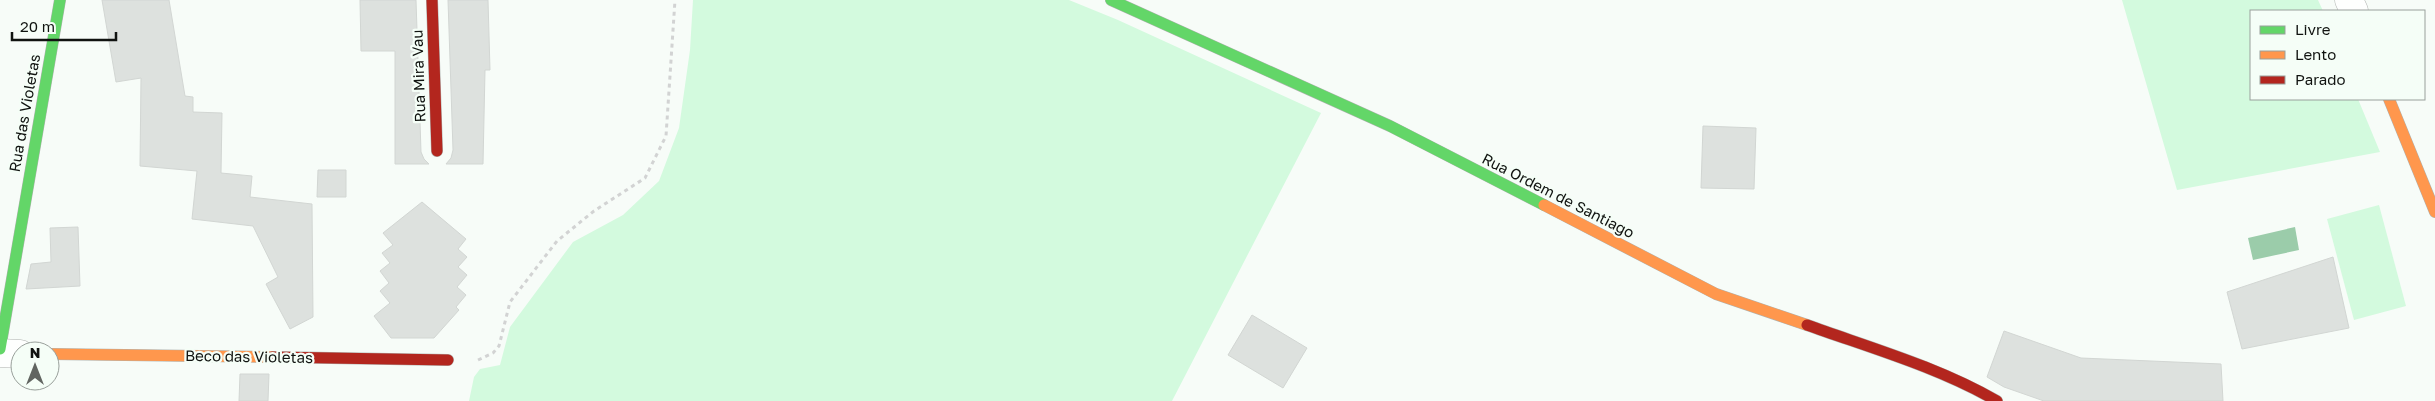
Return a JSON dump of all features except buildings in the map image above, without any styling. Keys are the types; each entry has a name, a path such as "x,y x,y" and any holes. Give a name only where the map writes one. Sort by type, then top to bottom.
{"street":[{"name":"Rua das Violetas","path":"0,349 60,0"},
{"name":"Rua Mira Vau","path":"432,0 437,151"},
{"name":"Rua Ordem de Santiago","path":"1111,0 1390,126 1716,294 1921,365 1976,388 1997,401"},
{"path":"2389,100 2435,212"},
{"name":"Beco das Violetas","path":"60,354 448,360"}],"path":[{"path":"448,360 474,362 493,353 499,346 510,302 557,240 594,211 645,178 666,136 675,0"}],"shaded area":[{"path":"693,0 1069,0 1118,20 1321,113 1172,401 469,401 474,377 480,369 500,365 510,327 573,242 623,215 659,181 679,128 690,50"},
{"path":"2122,0 2318,0 2323,10 2250,10 2250,100 2358,100 2380,152 2177,190"},
{"path":"2379,205 2406,306 2354,320 2327,219"},
{"path":"2295,227 2299,250 2253,260 2248,238"}],"traffic: fast":[{"path":"0,349 60,0"},
{"path":"1111,0 1390,126 1544,205"}],"traffic: slow":[{"path":"2389,100 2435,212"},
{"path":"1544,205 1716,294 1807,325"},
{"path":"60,354 272,357"}],"traffic: jam":[{"path":"432,0 437,151"},
{"path":"1807,325 1928,368 1997,401"},
{"path":"272,357 448,360"}]}
